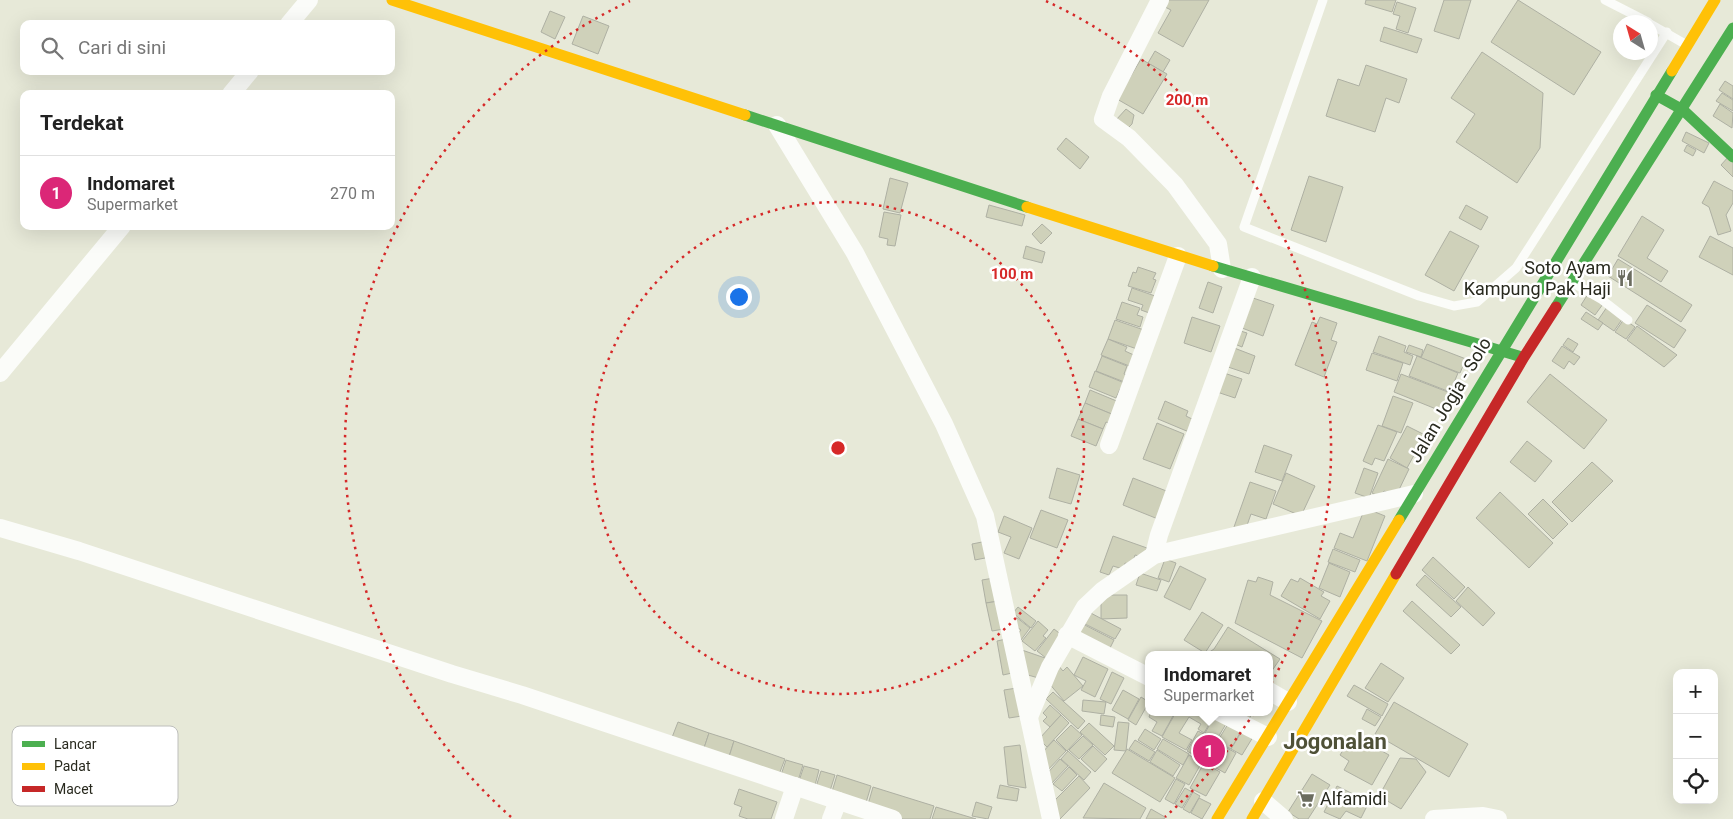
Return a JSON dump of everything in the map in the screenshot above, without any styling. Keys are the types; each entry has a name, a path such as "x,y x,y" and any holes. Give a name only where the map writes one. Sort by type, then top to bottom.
{"main road":[{"path":"392,0 1178,256 1524,357"},
{"name":"Jalan Jogja - Solo","path":"1217,819 1715,0"},
{"path":"1252,819 1524,357 1683,110 1733,28"},
{"path":"1656,95 1683,110 1733,157"}],"street":[{"path":"292,20 309,0"},
{"path":"1160,0 1111,96 1104,119 1130,138 1175,186 1218,244 1222,269"},
{"path":"234,90 247,75"},
{"path":"777,125 855,253 944,424 985,516 1051,819"},
{"path":"0,373 119,230"},
{"path":"1109,445 1178,256"},
{"path":"1154,555 1159,535 1252,277"},
{"path":"1029,717 1050,667 1084,607 1102,591 1154,555 1414,494"},
{"path":"0,528 79,551 894,819"},
{"path":"1067,635 1145,675"},
{"path":"1273,693 1288,702"},
{"path":"1227,716 1268,737"},
{"path":"784,819 795,786"},
{"path":"1263,800 1284,819"},
{"path":"831,819 838,801"},
{"path":"1434,819 1483,816 1498,819"}],"lane":[{"path":"1323,0 1244,227 1419,296 1454,306 1477,302 1516,268 1666,32"},
{"path":"1604,0 1633,15"},
{"path":"1658,28 1687,46"},
{"path":"1571,282 1601,299 1628,320"}],"building":[{"path":"1162,0 1209,0 1183,47 1158,33 1171,10 1159,4"},
{"path":"1366,0 1396,0 1392,12 1365,4"},
{"path":"1444,0 1471,0 1459,39 1434,31"},
{"path":"1518,0 1601,52 1574,95 1491,42"},
{"path":"1397,2 1416,8 1408,33 1396,29 1400,16 1393,14"},
{"path":"550,11 565,17 555,39 541,32"},
{"path":"583,16 609,26 598,54 572,44"},
{"path":"1384,27 1422,39 1417,53 1380,41"},
{"path":"1155,51 1170,60 1163,72 1148,63"},
{"path":"1482,52 1543,93 1540,148 1517,183 1456,142 1475,114 1451,98"},
{"path":"1141,59 1167,74 1143,114 1117,99"},
{"path":"1366,65 1407,79 1399,103 1386,98 1375,132 1326,116 1338,79 1359,86"},
{"path":"1725,81 1733,86 1733,99 1719,90"},
{"path":"1722,93 1733,100 1733,111 1716,101"},
{"path":"1720,104 1733,113 1732,128 1713,116"},
{"path":"1126,109 1134,115 1132,124 1126,130 1116,120"},
{"path":"1686,132 1709,143 1704,153 1682,141"},
{"path":"1066,138 1089,157 1080,169 1057,149"},
{"path":"1687,145 1696,150 1693,156 1684,151"},
{"path":"1729,156 1733,160 1733,177 1721,165"},
{"path":"1309,176 1343,187 1326,242 1291,230"},
{"path":"890,178 908,183 900,213 883,209"},
{"path":"1714,181 1733,191 1733,203 1726,215 1731,231 1718,235 1709,207 1702,203"},
{"path":"989,205 1025,215 1022,226 986,217"},
{"path":"1466,205 1488,217 1481,230 1459,218"},
{"path":"884,212 901,215 895,246 887,245 888,239 879,237"},
{"path":"1642,216 1664,230 1647,258 1668,271 1661,282 1618,256"},
{"path":"1042,224 1052,233 1041,244 1032,234"},
{"path":"1450,231 1479,246 1454,291 1425,275"},
{"path":"1710,236 1733,248 1733,275 1699,257"},
{"path":"1026,246 1045,252 1042,263 1023,258"},
{"path":"1618,259 1692,305 1681,322 1608,276"},
{"path":"1138,267 1156,273 1153,279 1156,280 1151,293 1128,286 1133,272 1136,273"},
{"path":"1208,282 1222,287 1213,313 1199,308"},
{"path":"1132,288 1158,297 1152,314 1141,310 1143,305 1128,300"},
{"path":"1588,294 1603,304 1595,315 1581,305"},
{"path":"1253,298 1274,305 1263,336 1242,328"},
{"path":"1122,302 1140,308 1137,315 1143,317 1140,327 1116,319"},
{"path":"1647,305 1686,330 1674,348 1635,323"},
{"path":"1607,307 1623,318 1614,331 1598,320"},
{"path":"1586,312 1603,323 1598,330 1581,319"},
{"path":"1192,317 1220,326 1211,352 1184,343"},
{"path":"1320,317 1337,323 1331,340 1337,342 1324,377 1295,365 1312,322 1317,324"},
{"path":"1624,319 1635,327 1626,339 1615,332"},
{"path":"1115,320 1144,330 1137,349 1108,339"},
{"path":"1637,326 1677,355 1664,367 1627,340"},
{"path":"1234,329 1247,333 1242,347 1230,342"},
{"path":"1379,336 1406,346 1404,352 1413,356 1410,365 1373,352"},
{"path":"1568,338 1578,344 1573,352 1563,345"},
{"path":"1108,339 1127,347 1125,351 1136,356 1132,367 1101,355"},
{"path":"1427,344 1466,359 1460,373 1421,358"},
{"path":"1409,345 1423,350 1421,357 1406,352"},
{"path":"1229,346 1255,356 1249,374 1222,365"},
{"path":"1562,346 1580,357 1574,365 1569,361 1564,369 1552,361"},
{"path":"1372,353 1403,363 1397,381 1366,370"},
{"path":"1102,356 1127,366 1124,374 1130,376 1127,383 1096,371"},
{"path":"1417,356 1458,373 1450,392 1409,376"},
{"path":"1095,371 1127,384 1120,389 1116,398 1089,387"},
{"path":"1224,373 1242,379 1235,398 1217,392"},
{"path":"1401,374 1453,394 1446,413 1394,392"},
{"path":"1550,374 1607,420 1584,449 1527,402"},
{"path":"1090,390 1119,402 1114,415 1085,403"},
{"path":"1393,396 1413,403 1401,433 1382,426"},
{"path":"1165,401 1188,411 1186,416 1194,420 1189,432 1158,419"},
{"path":"1085,403 1114,415 1111,424 1106,422 1103,429 1078,419"},
{"path":"1078,419 1103,429 1096,446 1071,436"},
{"path":"1157,423 1184,434 1170,469 1143,459"},
{"path":"1378,425 1397,432 1384,461 1375,458 1372,465 1363,461"},
{"path":"1407,426 1425,435 1407,468 1390,458"},
{"path":"1527,441 1552,461 1535,482 1510,462"},
{"path":"1264,445 1292,455 1282,481 1255,472"},
{"path":"1388,459 1409,469 1396,496 1384,491 1380,497 1372,493"},
{"path":"1592,462 1613,481 1572,522 1552,502"},
{"path":"1057,468 1080,475 1071,504 1049,498"},
{"path":"1364,468 1378,473 1369,498 1355,493"},
{"path":"1286,473 1315,486 1301,516 1273,504"},
{"path":"1133,478 1169,492 1158,519 1123,505"},
{"path":"1250,482 1276,491 1266,519 1251,514 1245,531 1234,527"},
{"path":"1500,492 1553,543 1529,568 1476,518"},
{"path":"1543,499 1568,524 1553,539 1528,514"},
{"path":"1365,508 1385,516 1367,561 1334,548 1340,533 1353,538"},
{"path":"1041,510 1068,520 1057,548 1030,538"},
{"path":"1004,516 1032,528 1019,559 1004,553 1011,537 998,532"},
{"path":"1113,536 1147,548 1143,557 1135,555 1132,565 1125,563 1123,569 1113,566 1109,575 1100,572"},
{"path":"987,541 990,557 975,560 972,544"},
{"path":"1333,549 1360,560 1355,572 1328,562"},
{"path":"1433,557 1465,587 1454,599 1422,570"},
{"path":"1165,559 1176,563 1169,582 1158,578"},
{"path":"1329,563 1350,572 1340,597 1319,588"},
{"path":"1180,566 1206,579 1190,610 1164,597"},
{"path":"1140,573 1161,580 1157,591 1136,585"},
{"path":"1425,575 1461,607 1451,617 1416,585"},
{"path":"1258,577 1273,582 1270,595 1322,621 1302,658 1235,623 1248,580 1256,582"},
{"path":"994,578 999,601 986,603 982,580"},
{"path":"1300,578 1324,592 1321,596 1330,601 1320,619 1281,596 1291,579 1298,582"},
{"path":"1468,587 1495,613 1483,626 1456,601"},
{"path":"1101,595 1127,595 1127,618 1101,619"},
{"path":"999,601 1004,629 992,631 986,603"},
{"path":"1412,601 1460,645 1451,654 1403,611"},
{"path":"1018,607 1036,621 1031,628 1013,613"},
{"path":"1085,610 1121,629 1115,639 1079,621"},
{"path":"1202,612 1223,625 1206,651 1202,651 1184,640"},
{"path":"1016,617 1030,628 1021,640 1016,636 1021,630 1011,623"},
{"path":"1038,621 1048,630 1043,636 1046,638 1035,651 1022,641"},
{"path":"1079,622 1114,640 1108,652 1073,635"},
{"path":"1228,627 1267,651 1211,651"},
{"path":"1054,629 1063,636 1046,658 1037,651"},
{"path":"1006,639 1012,673 1003,675 997,641"},
{"path":"1019,649 1048,659 1042,679 1021,673"},
{"path":"1273,655 1280,659 1273,669"},
{"path":"1083,657 1108,669 1095,697 1081,690 1086,681 1074,675"},
{"path":"1381,663 1404,678 1388,702 1365,688"},
{"path":"1057,664 1063,671 1067,667 1083,686 1064,701 1048,682"},
{"path":"1112,672 1124,678 1111,704 1100,699"},
{"path":"1354,685 1388,704 1382,716 1347,696"},
{"path":"1017,688 1022,716 1009,718 1004,690"},
{"path":"1123,690 1139,699 1128,719 1112,710"},
{"path":"1053,692 1085,721 1078,729 1046,699"},
{"path":"1141,697 1145,700 1145,709 1136,725 1128,720"},
{"path":"1083,700 1106,702 1104,714 1082,711"},
{"path":"1394,702 1468,744 1449,777 1375,734"},
{"path":"1050,705 1061,715 1050,727 1043,721 1047,717 1043,713"},
{"path":"1367,709 1381,717 1375,726 1362,719"},
{"path":"1061,715 1069,723 1047,747 1039,739"},
{"path":"1101,715 1115,717 1113,727 1100,725"},
{"path":"1173,716 1162,736 1152,731 1157,722 1149,717"},
{"path":"1174,716 1214,716 1204,733 1198,729 1201,724 1189,717 1179,733 1192,740 1186,750 1162,737"},
{"path":"1231,716 1251,716 1246,724"},
{"path":"1214,717 1226,724 1217,739 1205,733"},
{"path":"678,722 709,733 703,751 671,740"},
{"path":"1118,722 1129,723 1126,751 1114,750"},
{"path":"1089,723 1114,746 1105,755 1080,732"},
{"path":"1228,724 1241,731 1231,749 1217,742"},
{"path":"1071,725 1082,735 1067,751 1056,740"},
{"path":"1145,729 1161,739 1154,750 1138,740"},
{"path":"1198,731 1213,739 1201,759 1187,751"},
{"path":"1242,731 1253,737 1242,755 1231,749"},
{"path":"709,733 734,741 728,760 703,751"},
{"path":"1083,736 1093,745 1079,759 1069,750"},
{"path":"1163,739 1189,754 1183,765 1157,749"},
{"path":"1350,739 1357,745 1360,739 1389,755 1372,785 1344,770 1349,761 1340,755"},
{"path":"1054,740 1066,751 1044,774 1039,756"},
{"path":"1135,740 1155,752 1149,761 1129,749"},
{"path":"734,741 785,759 778,777 728,760"},
{"path":"1216,742 1236,753 1225,773 1205,762"},
{"path":"1020,745 1026,788 1008,785 1004,747"},
{"path":"1093,746 1107,759 1095,772 1081,759"},
{"path":"1127,749 1175,778 1160,802 1112,773"},
{"path":"1157,750 1180,765 1173,776 1150,762"},
{"path":"1068,751 1091,772 1084,780 1061,759"},
{"path":"1189,755 1202,762 1189,785 1176,778"},
{"path":"1400,758 1416,759 1426,772 1401,809 1379,796"},
{"path":"1060,759 1068,766 1051,784 1044,777"},
{"path":"786,760 803,765 797,784 780,778"},
{"path":"1204,763 1220,772 1206,796 1190,788"},
{"path":"804,766 819,770 814,789 798,784"},
{"path":"1069,767 1077,775 1062,791 1053,784"},
{"path":"821,771 835,775 829,794 815,790"},
{"path":"1312,774 1330,785 1308,819 1299,819 1288,812"},
{"path":"837,775 871,786 865,806 831,795"},
{"path":"1079,776 1090,788 1060,819 1048,807"},
{"path":"1176,779 1185,784 1174,804 1165,799"},
{"path":"1104,783 1146,808 1140,819 1083,818"},
{"path":"1000,785 1019,789 1017,801 997,798"},
{"path":"1337,786 1369,802 1361,818 1346,811 1340,819 1324,812"},
{"path":"873,787 934,806 930,819 903,819 867,808"},
{"path":"1185,788 1192,792 1182,808 1175,804"},
{"path":"739,789 777,802 771,819 748,819 739,816 742,807 734,804"},
{"path":"1193,792 1200,796 1190,813 1183,809"},
{"path":"1199,798 1211,804 1202,819 1191,813"},
{"path":"976,802 992,807 988,819 972,816"},
{"path":"936,807 976,819 932,819"},
{"path":"1151,809 1165,817 1164,819 1146,819"}],"traffic: fast":[{"path":"1556,307 1733,28"},
{"path":"1399,520 1672,71"},
{"path":"1656,95 1683,110 1733,157"},
{"path":"745,115 1027,207"},
{"path":"1213,266 1522,357"}],"traffic: slow":[{"path":"392,0 745,115"},
{"path":"1672,71 1715,0"},
{"path":"1027,207 1213,266"},
{"path":"1217,819 1399,520"},
{"path":"1252,819 1396,574"}],"traffic: jam":[{"path":"1396,574 1524,357 1556,307"}],"place":[{"name":"Soto Ayam Kampung Pak Haji","path":"1625,278"},
{"name":"Indomaret","path":"1209,751"},
{"name":"Alfamidi","path":"1306,799"}],"district":[{"name":"Jogonalan","path":"1335,741"}]}
